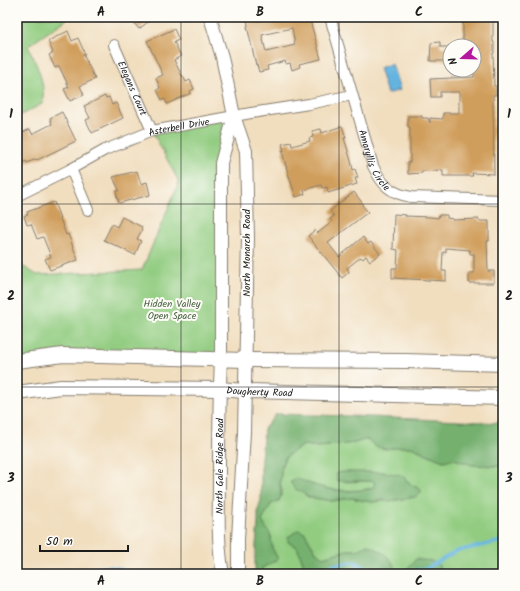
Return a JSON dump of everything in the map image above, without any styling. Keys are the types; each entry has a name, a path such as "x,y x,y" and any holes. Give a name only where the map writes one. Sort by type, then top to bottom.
{"main road":[{"path":"17,361 63,355 245,360 406,360 503,364"},
{"name":"Dougherty Road","path":"17,393 61,387 219,389 503,398"}],"street":[{"name":"North Monarch Road","path":"210,17 222,57 234,116 246,151 248,238 245,391"},
{"name":"Amaryllis Circle","path":"330,17 373,166 380,180 399,195 411,197 503,200"},
{"name":"Elegans Court","path":"114,45 152,132"},
{"name":"Asterbell Drive","path":"17,196 72,169 105,150 152,132 352,95"},
{"name":"North Monarch Road","path":"221,359 221,163 234,116"},
{"path":"72,169 88,210"},
{"name":"North Gale Ridge Road","path":"221,359 219,389 220,557 222,574"},
{"name":"North Gale Ridge Road","path":"238,574 238,539 245,391"}],"green space":[{"path":"17,17 70,17 28,46 42,82 42,104 17,117"},
{"name":"Hidden Valley Open Space","path":"234,116 221,163 221,359 17,361 17,268 24,267 37,275 142,270 179,182 152,131"},
{"path":"276,414 503,423 503,461 500,466 472,465 454,459 443,461 411,447 385,449 375,446 367,439 355,443 318,447 304,445 285,458 282,465 280,482 281,495 279,501 271,504 262,521 271,536 272,548 278,559 262,568 264,574 255,574 258,509 261,500 261,459 264,429"},
{"path":"367,439 385,449 411,447 443,461 454,459 472,465 500,466 503,461 503,574 450,574 422,560 416,559 407,569 408,574 397,574 396,571 368,545 358,550 347,550 323,557 316,552 305,533 288,542 297,547 304,565 298,574 264,574 262,568 278,559 272,548 271,536 262,521 271,504 279,501 282,490 280,482 282,465 285,458 304,445 318,447 355,443","holes":["345,472 401,475 412,485 420,489 421,492 415,497 406,499 373,502 352,498 331,501 308,497 302,492 314,486 344,490 366,489 373,488 375,482 346,482 336,473"]},
{"path":"383,472 401,475 412,485 420,489 421,492 415,497 389,501 381,500 373,502 352,498 331,501 308,497 295,489 290,482 296,478 324,488 343,491 373,488 375,482 371,481 337,481 336,473"},
{"path":"298,530 305,533 316,552 323,557 347,550 358,550 368,545 373,547 387,556 396,569 397,574 298,574 304,565 297,547 288,542 288,537"},
{"path":"416,559 435,562 440,567 441,571 450,574 408,574 407,569"}],"water":[{"path":"392,64 400,90 387,94 379,68"}],"building":[{"path":"129,17 154,17 139,29"},
{"path":"256,17 257,21 276,17 309,17 321,59 299,64 300,67 292,70 290,63 286,64 285,61 267,66 268,70 259,72 247,26 247,19","holes":["292,28 295,45 266,52 262,35"]},
{"path":"463,17 493,17 494,86 496,86 496,95 493,95 494,174 472,173 473,176 443,176 443,170 422,171 422,173 408,174 408,162 410,162 410,127 408,127 408,116 422,116 422,118 428,118 430,123 430,118 443,119 443,113 459,113 459,92 440,92 440,97 431,97 430,79 482,78 482,38 463,38"},
{"path":"174,29 179,40 174,42 181,56 174,60 186,82 190,80 194,89 190,91 191,93 167,104 165,99 162,100 157,90 160,88 156,78 163,75 147,41"},
{"path":"68,31 72,41 78,38 85,54 83,54 95,79 80,86 84,95 70,101 64,89 69,87 59,66 55,68 49,55 53,53 48,41"},
{"path":"440,42 440,47 442,47 442,61 430,61 431,43"},
{"path":"105,96 106,98 109,97 112,105 116,103 123,118 92,133 86,120 90,118 84,106"},
{"path":"62,112 76,141 37,160 36,159 27,163 26,161 17,165 17,135 30,129 32,134 52,124 50,118"},
{"path":"342,126 353,170 355,169 358,178 355,178 357,184 328,193 327,187 322,188 321,185 304,190 305,194 296,197 282,151 284,151 282,144 291,142 292,146 310,141 309,138 313,137 312,131 321,129 322,133"},
{"path":"137,171 141,184 147,182 150,195 119,203 116,192 119,190 113,177"},
{"path":"354,192 368,212 328,243 339,257 363,237 368,244 371,242 380,254 370,261 366,256 363,259 361,257 347,268 349,272 342,278 308,236 315,230 318,233 332,222 330,219 334,216 330,211"},
{"path":"54,202 66,235 68,234 78,260 50,270 45,259 51,257 43,237 37,239 31,224 27,225 24,216 28,214 27,212"},
{"path":"394,214 438,218 439,215 447,215 447,218 453,219 452,220 479,219 479,221 489,221 489,241 487,241 488,271 494,271 494,283 469,283 469,273 474,273 474,254 470,254 470,250 446,248 446,252 443,252 442,271 446,271 446,281 392,278 392,268 397,268 398,250 393,249"},
{"path":"122,217 142,227 137,239 141,241 135,255 104,240 112,224 117,227"}],"waterway":[{"path":"403,574 427,568 457,551 503,541"},
{"path":"314,574 333,565 355,562 376,574"},
{"path":"89,574 105,567 116,568 133,574"}]}
